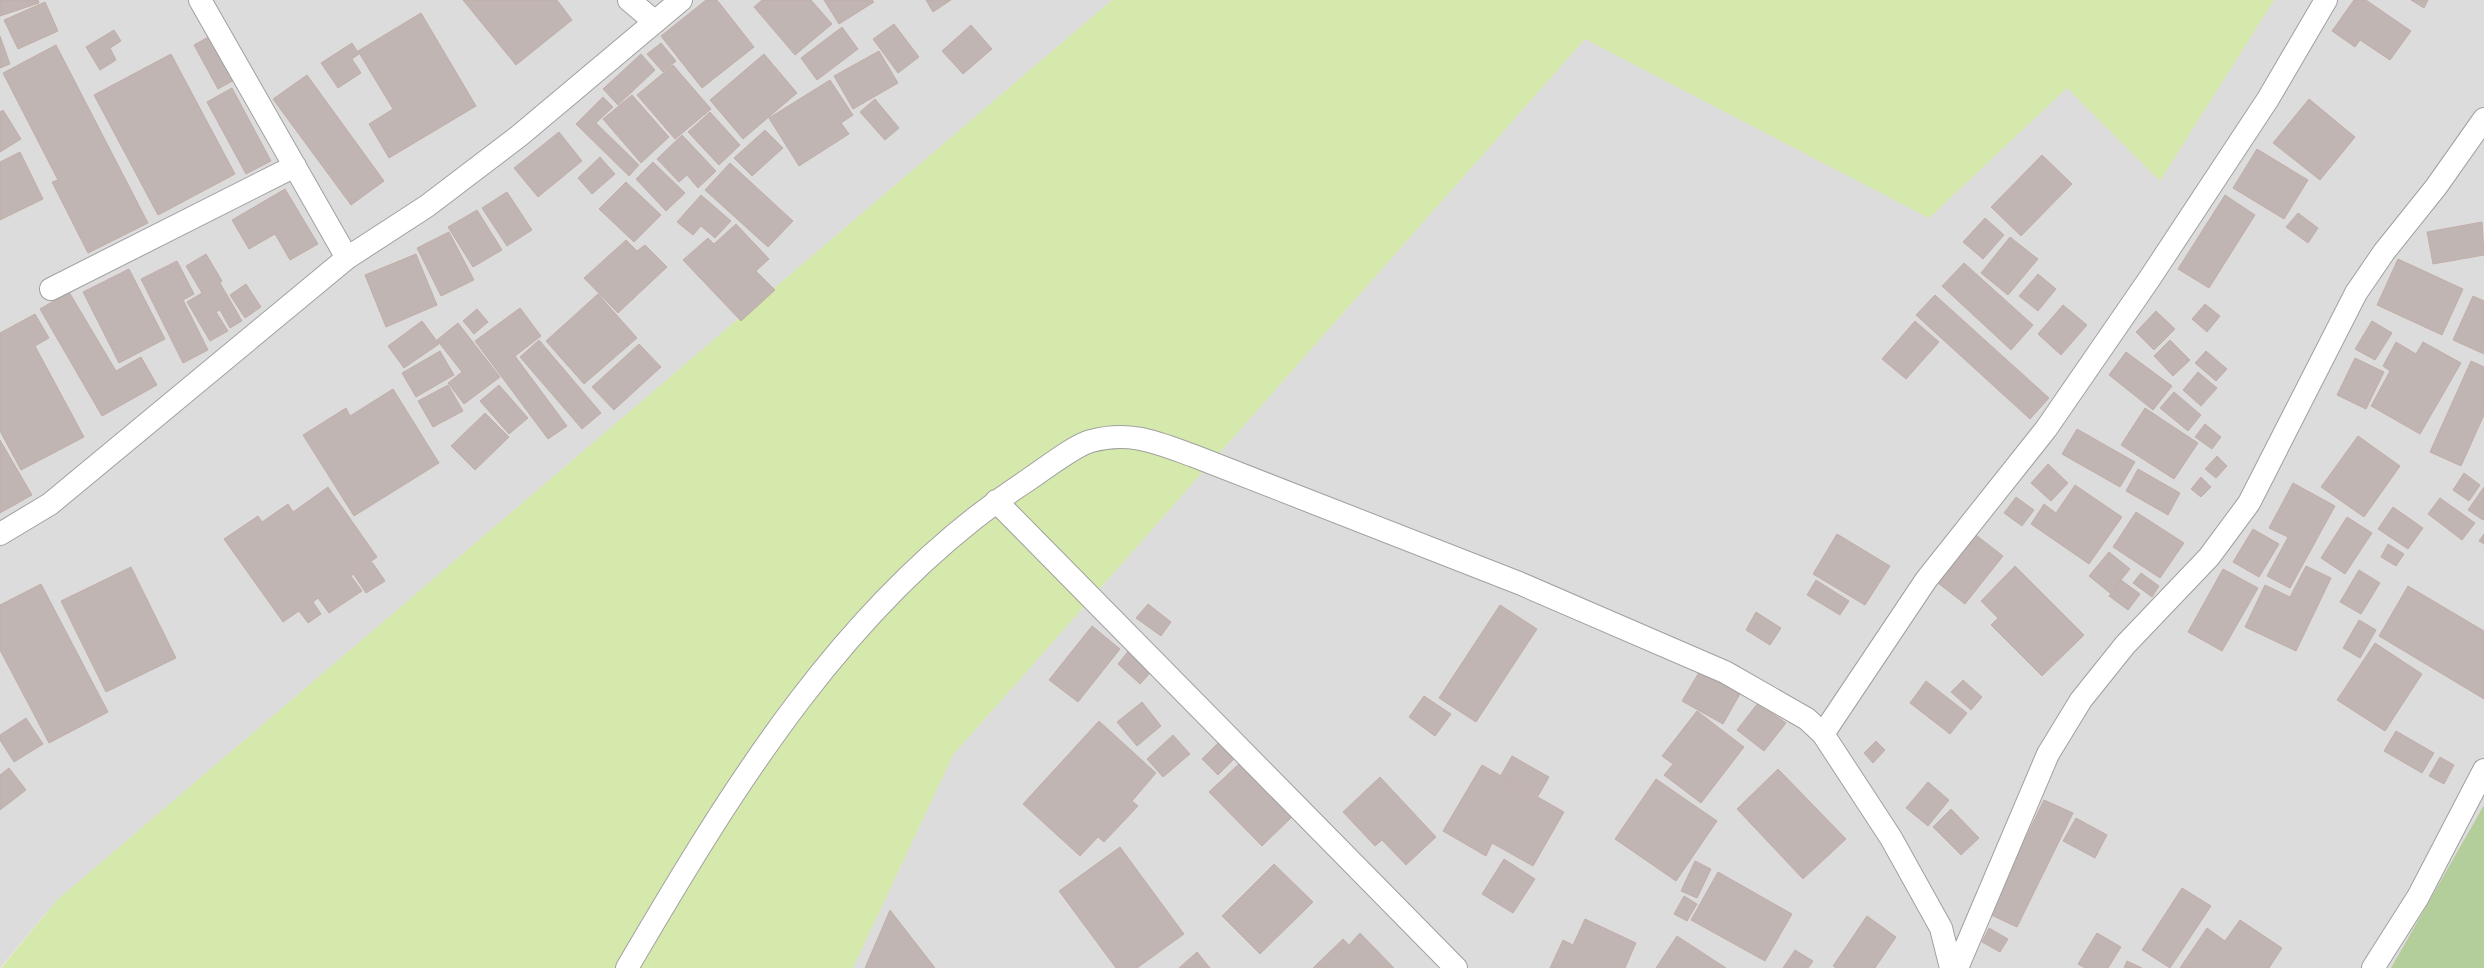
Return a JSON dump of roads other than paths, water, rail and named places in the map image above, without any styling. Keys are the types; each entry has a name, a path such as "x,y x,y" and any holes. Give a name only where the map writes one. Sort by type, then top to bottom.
{"street":[{"path":"200,0 347,258"},
{"path":"629,0 655,22"},
{"path":"0,534 50,504 347,258 427,206 513,140 681,0"},
{"path":"1823,734 1926,580 2046,429 2150,278 2268,99 2326,0"},
{"path":"1957,968 2048,754 2081,700 2125,645 2209,557 2248,503 2356,293 2384,252 2436,187 2484,119"},
{"path":"50,289 295,166"},
{"path":"626,968 746,774 846,641 921,565 996,501 1088,441 1116,437 1142,437 1519,583 1718,669 1807,719 1823,734 1891,838 1927,900 1941,928 1951,968"},
{"path":"996,501 1456,968"},
{"path":"2373,968 2418,897 2484,770"}]}
